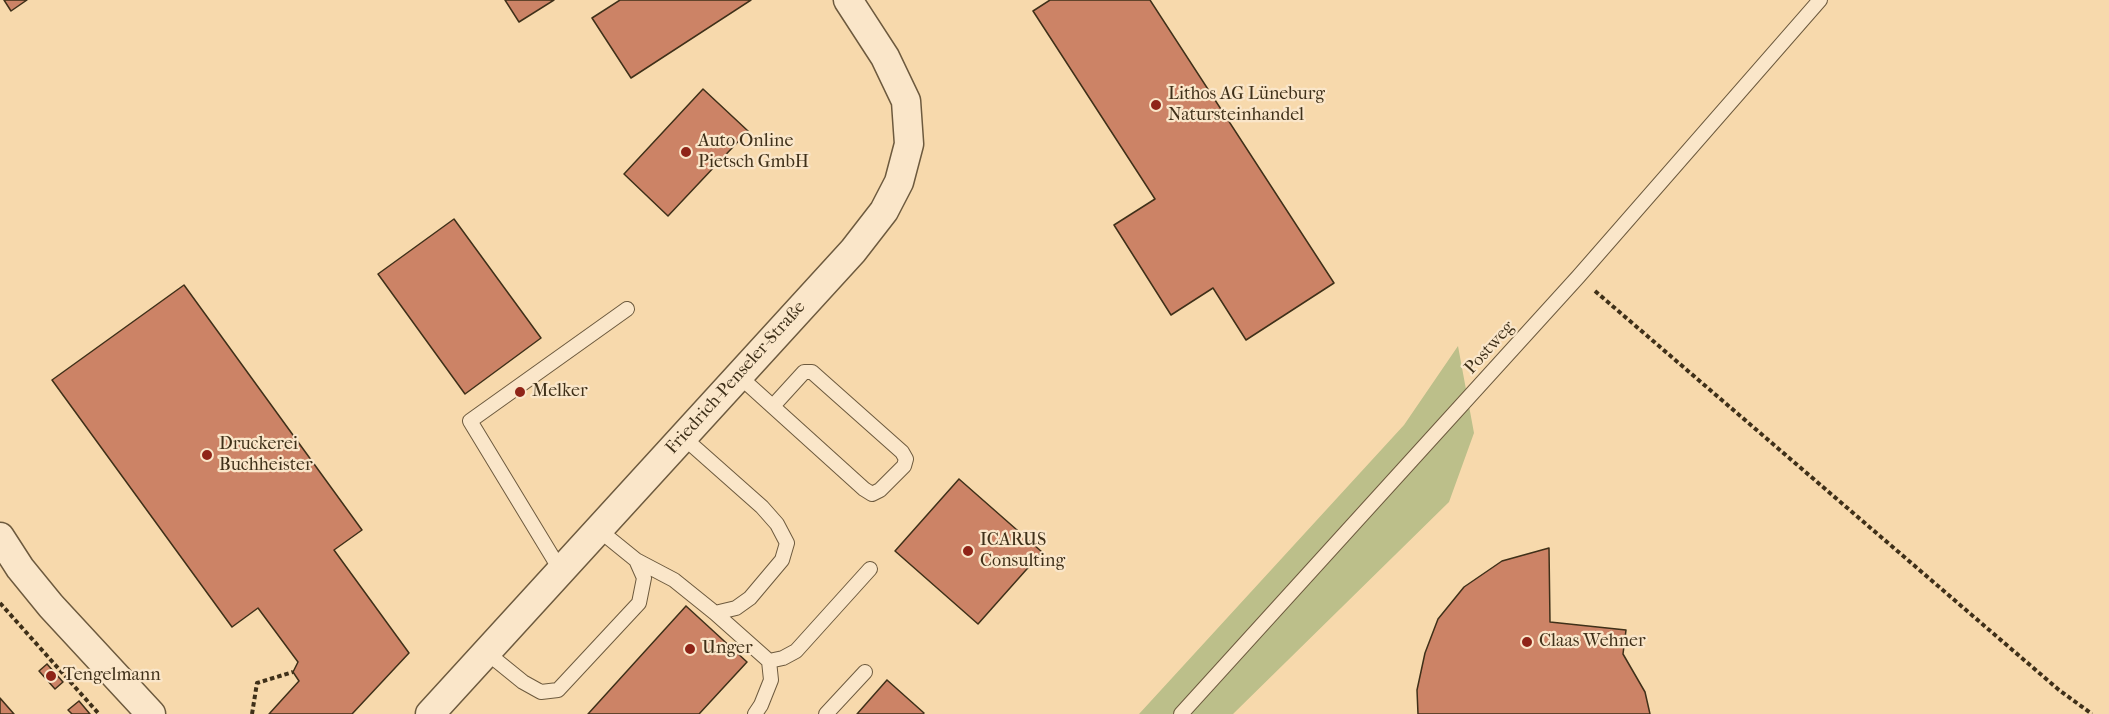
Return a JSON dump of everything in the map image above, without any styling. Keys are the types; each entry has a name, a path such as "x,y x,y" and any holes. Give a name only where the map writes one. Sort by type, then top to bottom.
{"street":[{"name":"Friedrich-Penseler-Straße","path":"430,714 853,251 884,211 899,182 909,144 906,101 885,57 848,0"},
{"path":"0,537 20,568 51,606 151,714"}],"lane":[{"name":"Postweg","path":"1181,714 1578,277 1820,0"},
{"path":"561,571 470,421 627,309"},
{"path":"739,376 772,406 864,489 872,494 880,490 904,466 906,459 902,452 812,372 804,372 772,406"},
{"path":"683,437 762,507 777,524 787,543 782,560 750,598 736,608 715,614"},
{"path":"598,530 636,560 674,580 769,661 771,680 763,711"},
{"path":"486,652 523,682 541,692 558,690 639,603 644,578 636,560"},
{"path":"769,661 783,658 796,651 870,569"},
{"path":"826,714 865,672"}],"path":[{"path":"1578,277 2060,690 2092,714"},
{"path":"0,603 99,714"},
{"path":"252,714 257,683 293,672"}],"green space":[{"path":"1458,346 1474,433 1449,502 1233,714 1139,714 1404,425"}],"building":[{"path":"4,0 27,0 11,11"},
{"path":"505,0 554,0 519,22"},
{"path":"620,0 751,0 631,78 592,18"},
{"name":"Lithos AG Lüneburg Natursteinhandel","path":"1050,0 1150,0 1334,283 1246,340 1213,288 1171,315 1114,225 1155,199 1033,11"},
{"name":"Auto Online Pietsch GmbH","path":"703,89 748,131 668,216 624,174"},
{"path":"454,219 541,338 465,394 378,274"},
{"name":"Druckerei Buchheister","path":"184,285 362,530 334,550 409,653 352,714 269,714 299,681 293,672 298,662 258,608 232,627 52,380"},
{"name":"ICARUS Consulting","path":"959,479 1042,552 978,624 895,551"},
{"name":"Claas Wehner","path":"1549,548 1550,622 1626,630 1623,654 1645,692 1650,714 1418,714 1417,690 1425,653 1438,619 1464,587 1502,561"},
{"name":"Unger","path":"686,606 747,662 699,714 588,714"},
{"name":"Tengelmann","path":"47,664 63,682 55,689 39,671"},
{"path":"887,680 924,713 857,714"},
{"path":"0,698 14,714 0,714"},
{"path":"79,701 90,714 72,714 68,710"}],"place":[{"name":"Lithos AG Lüneburg Natursteinhandel","path":"1156,105"},
{"name":"Auto Online Pietsch GmbH","path":"686,152"},
{"name":"Melker","path":"520,392"},
{"name":"Druckerei Buchheister","path":"207,455"},
{"name":"ICARUS Consulting","path":"968,551"},
{"name":"Claas Wehner","path":"1527,642"},
{"name":"Unger","path":"690,649"},
{"name":"Tengelmann","path":"51,676"}]}
